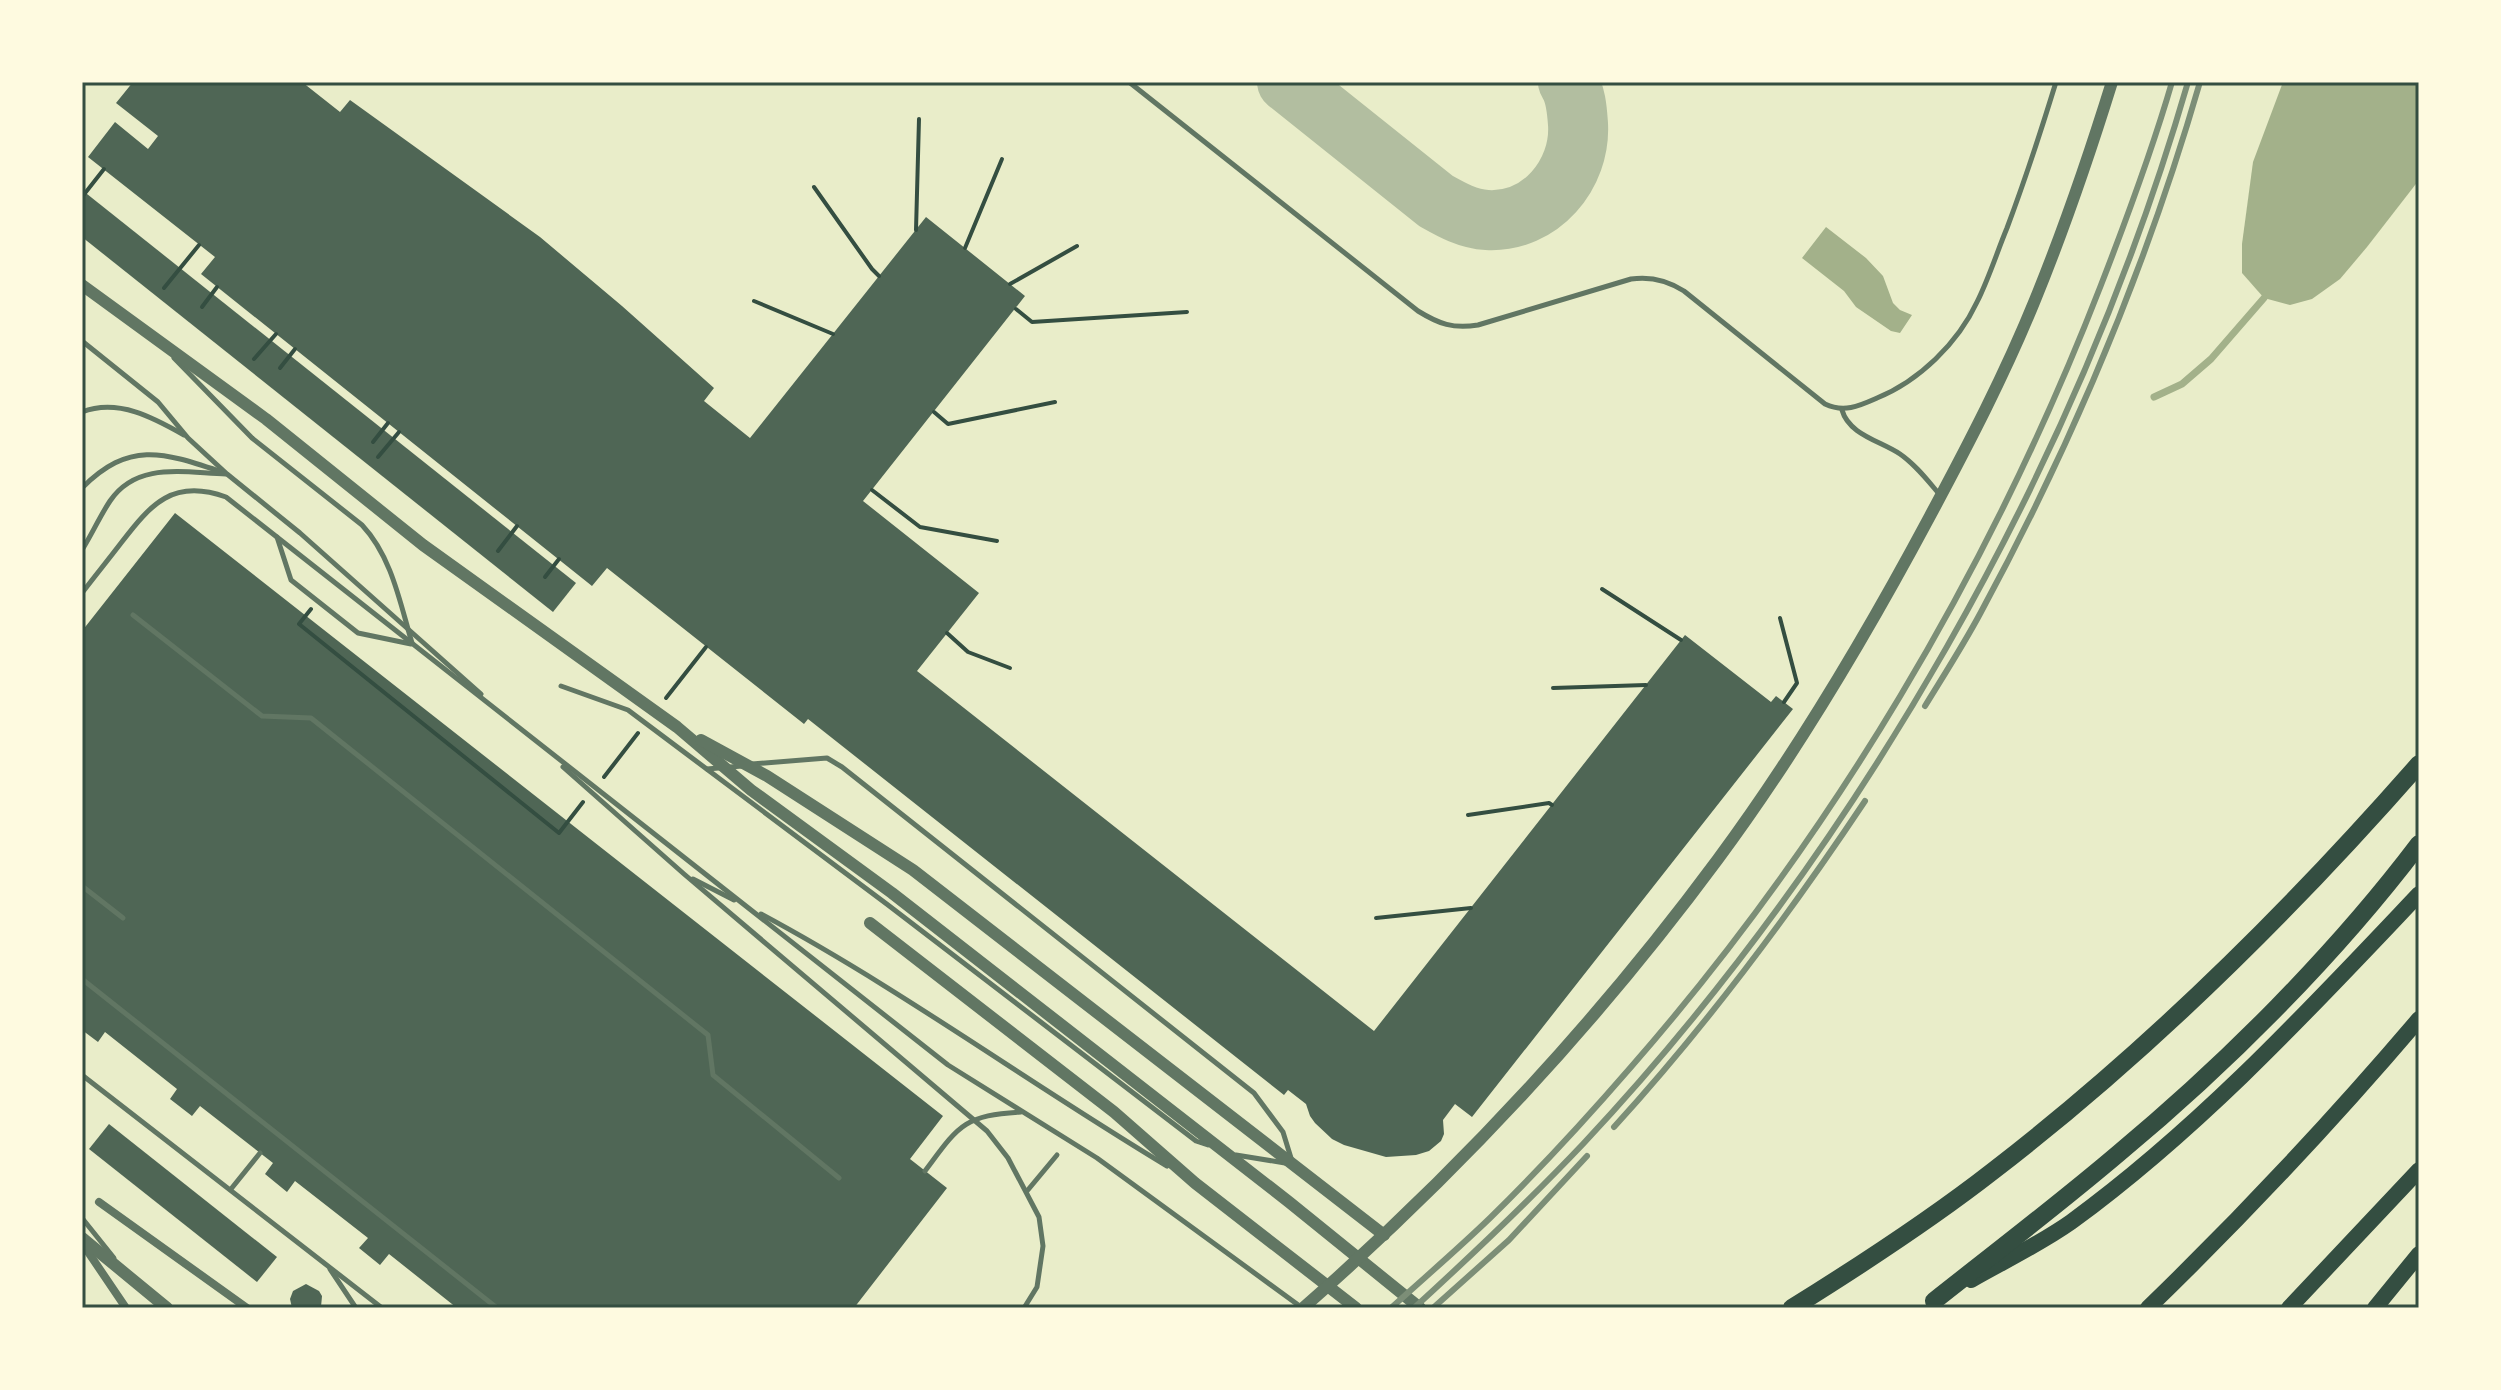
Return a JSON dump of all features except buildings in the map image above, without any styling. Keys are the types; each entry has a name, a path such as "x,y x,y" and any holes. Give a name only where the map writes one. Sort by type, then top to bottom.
{"highway":[{"path":"1792,1308 1859,1266 1993,1171 2114,1071 2301,892 2419,764"},
{"path":"1928,1304 2120,1153 2179,1100 2349,930 2419,844"}],"main road":[{"path":"1928,1304 2069,1224 2136,1171 2294,1024 2419,894"},
{"path":"2148,1308 2284,1171 2419,1019"},
{"path":"2289,1308 2419,1170"},
{"path":"2375,1308 2419,1254"}],"street":[{"path":"1302,1308 1433,1189 1539,1078 1629,972 1719,858 1790,755 1876,615 2003,372 2034,301 2088,158 2112,82"},
{"path":"82,285 266,419 423,545 677,727 751,790 904,902 1420,1308"},
{"path":"677,727 767,776 913,870 1384,1235"},
{"path":"870,923 1114,1112 1195,1183 1356,1308"},
{"path":"99,1202 247,1308"},
{"path":"82,1241 127,1273 167,1308"},
{"path":"82,1241 126,1308"}],"lane":[{"path":"1129,82 1436,323 1460,328 1478,325 1646,276 1673,284 1684,291 1825,404 1842,410 1892,392 1928,366 1958,333 1976,304 1993,264 2022,188 2056,82"},
{"path":"151,335 252,438 371,535 390,572 412,644"},
{"path":"82,341 158,402 188,438 227,474 300,533 684,874 987,1131 1008,1158 1039,1217 1043,1246 1037,1287 1024,1308"},
{"path":"82,412 90,408 129,410 149,415 188,438"},
{"path":"1842,410 1851,427 1900,454 1941,495"},
{"path":"82,488 123,458 140,454 174,458 227,474"},
{"path":"82,550 110,501 129,481 141,474 227,474"},
{"path":"82,593 159,501 184,491 199,490 226,497 948,1065 1097,1158 1302,1308"},
{"path":"277,537 291,580 358,633 412,644"},
{"path":"133,615 262,716 311,718 708,1035 713,1075 839,1178"},
{"path":"561,686 628,710 1196,1141 1241,1156 1293,1164 1283,1132 1254,1093 842,767 827,758 811,757 707,769"},
{"path":"684,874 796,933 890,988 1027,1079 1195,1183"},
{"path":"82,886 123,918"},
{"path":"82,979 497,1308"},
{"path":"82,1075 382,1308"},
{"path":"925,1171 954,1133 971,1120 990,1114 1022,1111"},
{"path":"231,1189 260,1153"},
{"path":"1027,1191 1057,1155"},
{"path":"82,1218 127,1273"},
{"path":"327,1265 356,1308"}],"path":[{"path":"916,230 919,119"},
{"path":"965,248 1002,159"},
{"path":"82,197 104,169"},
{"path":"814,187 879,276"},
{"path":"164,288 199,245"},
{"path":"1010,284 1077,246"},
{"path":"202,307 217,287"},
{"path":"754,301 833,334"},
{"path":"1016,309 1032,322 1187,312"},
{"path":"254,359 276,334"},
{"path":"280,368 295,349"},
{"path":"934,412 948,424 1055,402"},
{"path":"373,442 388,423"},
{"path":"378,457 399,432"},
{"path":"872,490 920,527 997,541"},
{"path":"498,551 517,526"},
{"path":"545,577 559,559"},
{"path":"1602,589 1681,640"},
{"path":"314,605 299,624 559,833 568,822"},
{"path":"1780,618 1797,683 1784,702"},
{"path":"947,633 968,652 1010,668"},
{"path":"1553,688 1646,685"},
{"path":"1468,815 1552,805"},
{"path":"1376,918 1471,908"}],"shaded area":[{"path":"2283,82 2419,82 2419,180 2340,279 2312,299 2290,305 2264,298 2242,273 2242,244 2253,162"},
{"path":"1826,227 1866,258 1883,276 1893,303 1912,315 1900,333 1891,331 1856,307 1844,291 1802,258"}],"waterway":[{"path":"2154,397 2182,384 2211,359 2264,298"}],"taxiway":[{"path":"1287,82 1436,201 1467,216 1487,220 1507,219 1524,213 1554,192 1565,177 1573,161 1578,124 1577,108 1568,82"}],"railway":[{"path":"1391,1308 1508,1200 1631,1067 1774,888 1839,793 1957,597 2009,495 2101,285 2139,184 2172,82"},
{"path":"1414,1308 1563,1165 1683,1030 1777,909 1865,781 1946,648 2020,510 2085,370 2141,226 2188,82"},
{"path":"1925,706 1981,612 2076,419 2131,286 2200,82"},
{"path":"1614,1127 1682,1049 1746,968 1865,801"},
{"path":"1433,1308 1509,1240 1587,1156"}]}
